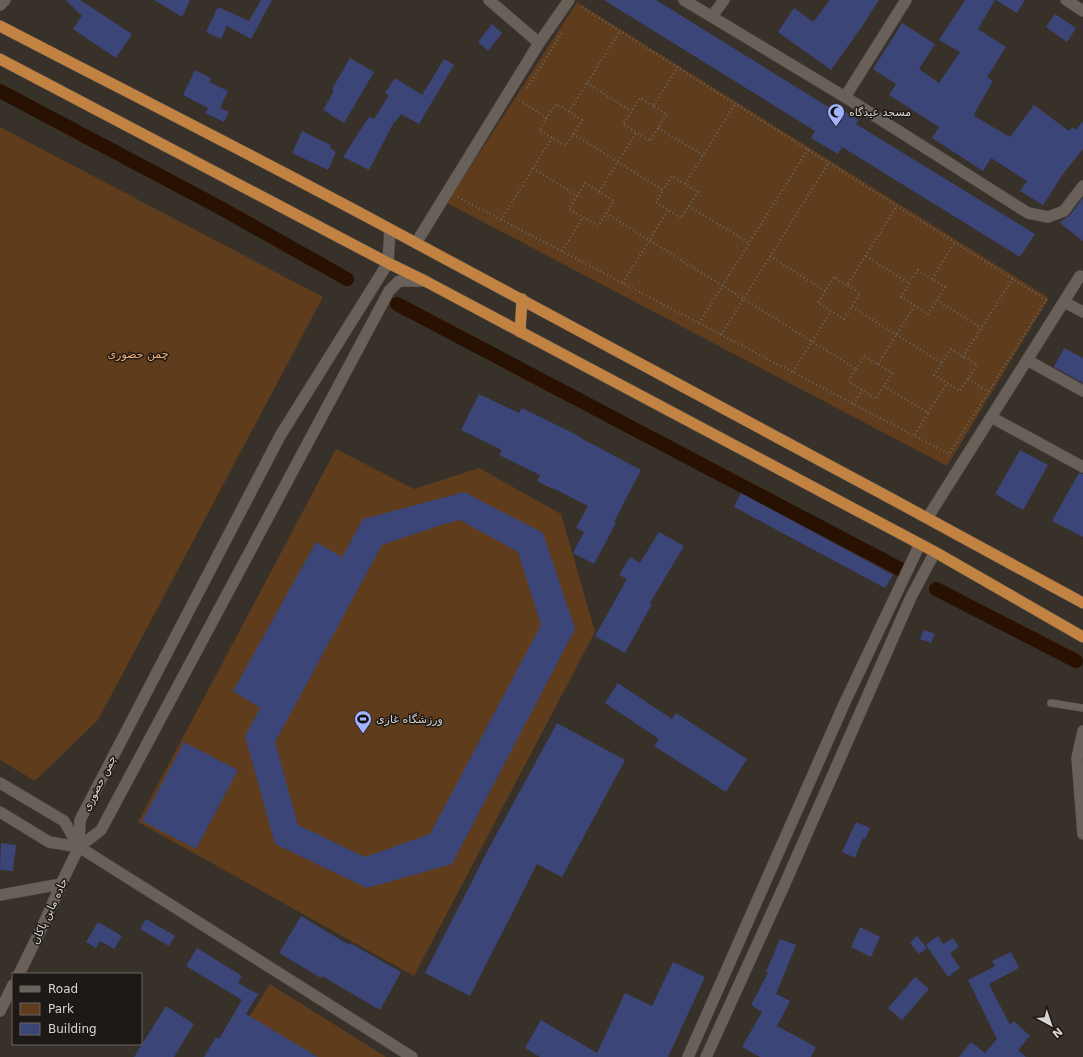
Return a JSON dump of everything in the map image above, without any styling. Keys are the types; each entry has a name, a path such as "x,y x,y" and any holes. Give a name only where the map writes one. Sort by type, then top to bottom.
{"highway":[{"path":"0,26 522,299 928,517 1083,603"},
{"path":"0,59 425,281 935,552 1083,637"},
{"path":"520,332 522,299"}],"main road":[{"path":"0,5 5,0"},
{"path":"489,0 539,42"},
{"path":"416,243 539,42 569,0"},
{"path":"684,0 845,97 1028,214 1048,217 1064,211 1083,186"},
{"path":"712,16 724,0"},
{"path":"845,97 906,0"},
{"path":"1066,0 1083,11"},
{"name":"چمن حضوری","path":"79,847 80,820 280,436 388,263 390,229"},
{"path":"928,517 1080,276"},
{"path":"79,847 101,830 389,291 399,281 425,281"},
{"path":"1064,302 1083,312"},
{"path":"1027,360 1083,391"},
{"path":"991,417 1083,467"},
{"path":"688,1057 845,702 920,544"},
{"path":"706,1057 780,895 911,598 935,552"},
{"path":"1083,731 1077,758 1083,834"},
{"path":"0,783 64,821 79,847"},
{"path":"0,812 49,842 79,847 412,1057"},
{"name":"جاده ماین پاکان","path":"18,973 79,847"},
{"path":"0,895 60,884"},
{"path":"0,1011 12,987"}],"lane":[{"path":"1051,703 1083,708"}],"path":[{"path":"458,197 950,454 1046,300 580,6"},
{"path":"569,112 620,31"},
{"path":"653,106 678,67"},
{"path":"587,83 631,111"},
{"path":"640,98 667,114 650,141 623,124 631,111 640,98"},
{"path":"519,100 547,118"},
{"path":"556,104 582,120 566,146 539,130 547,118 556,104"},
{"path":"685,184 735,104"},
{"path":"658,128 703,155"},
{"path":"599,192 636,133"},
{"path":"573,134 663,190"},
{"path":"501,220 552,138"},
{"path":"699,324 808,149"},
{"path":"721,335 829,162"},
{"path":"533,168 577,196"},
{"path":"672,176 685,184 698,192 682,218 656,202 672,176"},
{"path":"585,183 599,192 614,201 598,226 569,209 585,183"},
{"path":"689,206 749,243"},
{"path":"847,285 897,206"},
{"path":"622,283 668,210"},
{"path":"606,213 856,369"},
{"path":"562,251 583,217"},
{"path":"932,279 955,242"},
{"path":"770,256 826,291"},
{"path":"866,256 910,284"},
{"path":"918,270 945,287 928,314 901,297 910,284 918,270"},
{"path":"834,277 860,293 844,319 818,303 826,291 834,277"},
{"path":"963,357 1013,278"},
{"path":"937,300 981,328"},
{"path":"878,364 915,306"},
{"path":"852,307 942,363"},
{"path":"793,372 831,311"},
{"path":"951,349 963,357 977,365 960,392 934,375 951,349"},
{"path":"864,356 878,364 892,373 876,399 848,382 864,356"},
{"path":"968,379 989,392"},
{"path":"914,436 947,383"},
{"path":"884,386 928,413"},
{"path":"853,404 862,390"}],"green space":[{"path":"577,2 1049,298 947,466 447,203"},
{"name":"چمن حضوری","path":"0,127 323,297 98,720 35,781 0,760"},
{"name":"ورزشگاه غازی","path":"336,449 414,489 479,468 561,514 595,632 414,976 138,822"},
{"path":"270,984 386,1057 224,1057"}],"building":[{"path":"66,0 80,0 132,34 116,58 73,29 82,16"},
{"path":"154,0 190,0 182,17"},
{"path":"261,0 272,0 251,39 227,26 221,39 206,32 218,7 249,21"},
{"name":"مسجد عیدگاه","path":"604,0 656,0 830,108 832,104 859,120 856,124 1035,234 1020,257 842,147 838,154 811,138 815,131"},
{"path":"830,0 879,0 831,70 778,32 794,8 813,22"},
{"path":"965,0 995,0 978,29 1006,47 987,77 993,81 974,116 1010,137 1034,105 1069,131 1072,127 1076,130 1083,121 1083,149 1063,174 1043,205 1020,191 1027,181 991,158 983,171 932,138 939,127 889,95 896,84 873,69 902,23 935,44 919,69 939,83 960,52 939,40"},
{"path":"996,0 1025,0 1017,13"},
{"path":"1055,14 1076,28 1067,42 1046,27"},
{"path":"492,24 502,33 488,51 478,42"},
{"path":"350,58 374,72 344,123 323,110 334,91 332,89"},
{"path":"444,59 454,65 419,124 401,114 394,122 369,170 343,157 369,117 374,119 389,95 385,93 395,78 422,95"},
{"path":"195,70 211,78 209,82 228,91 220,108 229,112 224,122 205,113 208,108 183,95"},
{"path":"302,131 331,145 330,148 336,152 328,170 292,153"},
{"path":"1083,198 1083,241 1060,223 1070,215"},
{"path":"1064,348 1083,358 1083,383 1054,367"},
{"path":"479,394 519,413 522,408 579,436 641,470 614,522 616,523 594,564 573,553 584,532 576,528 588,506 537,481 540,475 499,455 502,450 461,430"},
{"path":"1020,450 1048,465 1023,510 995,494"},
{"path":"1079,473 1083,474 1083,537 1052,521"},
{"path":"464,492 543,533 575,629 452,864 367,888 275,844 245,736 260,708 233,691 316,542 342,557 363,519","holes":["460,520 518,552 541,625 430,834 365,857 298,825 275,742 382,545"]},
{"path":"741,493 893,575 885,588 734,507"},
{"path":"659,532 684,546 650,603 652,604 625,653 595,636 627,579 619,575 630,557 640,563"},
{"path":"924,630 935,634 931,643 920,639"},
{"path":"618,683 672,719 676,713 747,759 726,792 654,746 659,739 605,703"},
{"path":"557,723 625,760 562,877 537,864 470,996 425,973 489,848"},
{"path":"184,742 238,770 196,849 142,821"},
{"path":"856,822 870,828 865,839 863,838 855,858 842,852"},
{"path":"1,843 16,845 13,871 0,870"},
{"path":"301,916 349,945 350,943 401,972 380,1010 279,953"},
{"path":"146,919 175,936 169,946 140,929"},
{"path":"98,922 122,936 114,949 100,941 96,948 86,942"},
{"path":"860,927 880,937 871,957 851,947"},
{"path":"917,936 927,948 919,954 910,943"},
{"path":"938,936 943,944 953,938 959,947 950,953 960,968 948,977 926,945"},
{"path":"780,939 796,945 776,994 790,1001 777,1026 816,1047 811,1057 760,1057 742,1047 762,1012 751,1005 768,973 766,972"},
{"path":"197,948 242,976 238,983 258,994 246,1014 318,1057 204,1057 216,1037 219,1039 242,1000 186,966"},
{"path":"1011,952 1019,968 989,984 1010,1025 1014,1021 1030,1036 1018,1050 1026,1057 959,1057 971,1042 985,1053 997,1039 968,980 995,966 992,961"},
{"path":"673,962 705,977 668,1057 540,1057 525,1048 541,1020 597,1053 625,993 652,1006"},
{"path":"915,977 929,989 902,1020 888,1008"},
{"path":"166,1006 194,1024 174,1057 134,1057"}],"waterway":[{"path":"0,91 217,206 347,279"},
{"path":"397,304 902,570"},
{"path":"936,589 1076,661"}],"place":[{"name":"مسجد عیدگاه","path":"836,127"},
{"name":"ورزشگاه غازی","path":"363,734"}]}
